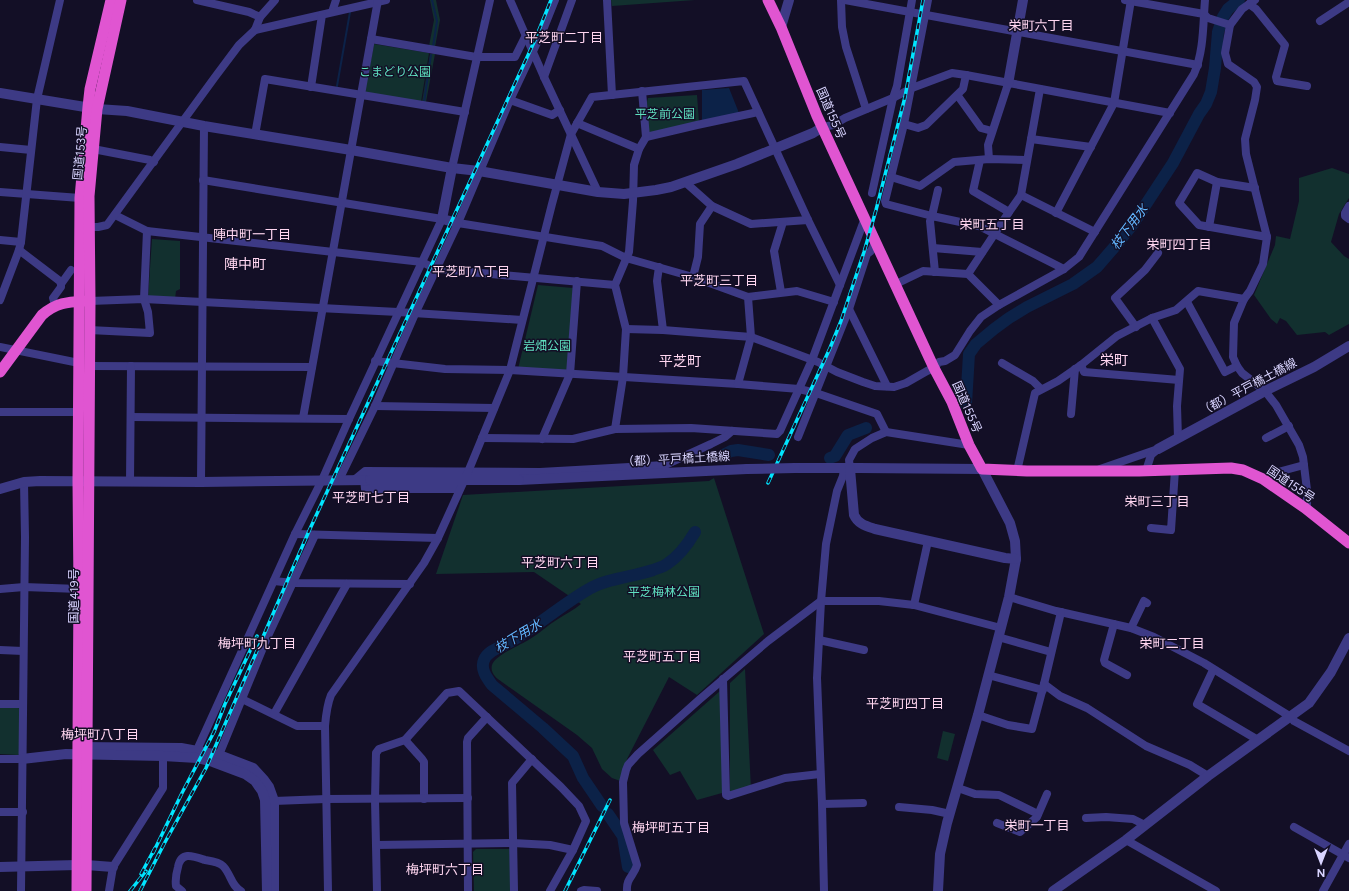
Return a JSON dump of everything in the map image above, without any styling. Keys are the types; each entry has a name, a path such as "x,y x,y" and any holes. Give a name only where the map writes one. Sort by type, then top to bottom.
{"highway":[{"name":"国道153号","path":"84,301 89,196 93,149 90,89 111,0"},
{"name":"国道153号","path":"84,301 80,198 92,108 121,0"},
{"name":"国道155号","path":"768,0 875,242 896,284 934,368 952,402 969,445 982,469 1017,471 1146,471 1231,468 1243,470 1263,479 1304,508 1349,543"},
{"path":"0,372 42,315 55,305 84,301"},
{"name":"国道419号","path":"77,891 81,865 78,589 83,481 79,412 84,364 90,330 84,301"},
{"name":"国道419号","path":"79,752 84,301"},
{"name":"国道419号","path":"81,865 86,891"}],"street":[{"path":"0,300 20,246 37,99 60,0"},
{"path":"197,0 249,12 260,17"},
{"path":"88,227 107,225 239,45 255,30 260,17 274,0"},
{"path":"332,12 336,0"},
{"path":"196,750 442,219 476,57 490,0"},
{"path":"510,0 598,192"},
{"path":"339,480 375,406 415,314 458,223 510,100 555,0"},
{"path":"544,77 572,0"},
{"path":"607,0 612,95"},
{"path":"781,27 789,0"},
{"path":"840,0 842,27 846,47 866,109"},
{"path":"845,0 1198,65"},
{"path":"872,193 897,86 912,0"},
{"path":"928,0 912,88 885,201 886,204 979,226 1064,269"},
{"path":"989,159 988,145 1008,84 1023,0"},
{"path":"1056,213 1114,103 1129,0 1204,14 1208,18 1228,25"},
{"path":"626,329 663,330 751,337 875,386 894,387 906,383 934,368 939,362 945,361 954,355 981,317 999,305 1064,269 1079,256 1170,113 1198,65 1202,47 1205,0"},
{"path":"255,30 380,1 360,96 303,418"},
{"path":"1304,508 1307,504 1304,466 1299,445 1276,405 1265,391 1242,373 1233,356 1234,323 1244,299 1250,292 1263,264 1268,237 1246,154 1245,139 1257,87 1254,82 1228,64 1225,53 1228,25 1242,9 1252,2 1285,45 1276,77 1277,81 1307,86"},
{"path":"1320,21 1349,2"},
{"path":"311,87 322,15"},
{"path":"371,39 476,57 515,57 526,35"},
{"path":"0,93 92,108 127,111 255,135 452,168 480,171 598,192 624,194 656,190 685,182 736,164 813,133 823,127 893,98 912,88 952,73 1170,113"},
{"path":"904,124 918,128 926,125 963,90 966,75"},
{"path":"255,135 265,79 360,96 465,112"},
{"path":"328,891 326,710 331,695 424,563 438,538 468,472 510,370 571,134 592,97 744,81 808,220 840,285"},
{"path":"968,274 1008,212 1021,195 1040,89"},
{"path":"615,429 623,377 626,329 615,284 629,252 634,165 639,149 646,137 642,91"},
{"path":"958,96 981,128 992,131"},
{"path":"510,100 552,115 560,110"},
{"path":"646,137 758,112"},
{"path":"577,123 639,149"},
{"path":"200,482 204,126"},
{"path":"1031,139 1091,147"},
{"path":"0,147 31,150"},
{"path":"93,149 154,162"},
{"path":"891,177 920,186 954,162 989,159 1027,160"},
{"path":"980,160 973,191 1008,212"},
{"path":"1255,188 1217,182 1196,173 1179,203 1200,225 1268,237"},
{"path":"203,180 602,246 626,258 694,277 748,297 781,292 797,292 834,302"},
{"path":"685,182 712,206 751,224 808,220"},
{"path":"1209,227 1217,182"},
{"path":"935,272 930,221 938,190"},
{"path":"0,192 80,198"},
{"path":"1021,195 1095,232"},
{"path":"694,277 698,257 700,224 712,206"},
{"path":"1349,206 1345,216 1349,219"},
{"path":"115,215 146,231 422,262 436,268 615,284"},
{"path":"482,438 573,439 615,429 691,428 777,434 780,431 812,360 865,218"},
{"path":"781,292 774,251 784,222"},
{"path":"90,330 150,333 148,312 144,299 146,231"},
{"path":"0,240 20,246 61,282 61,284"},
{"path":"798,437 849,309 867,254 871,251 875,242"},
{"path":"933,248 982,252"},
{"path":"1136,327 1115,298 1145,270 1158,253"},
{"path":"659,267 657,280 663,330"},
{"path":"55,305 53,298 71,270"},
{"path":"896,284 923,271 968,274 999,305"},
{"path":"542,439 570,374 577,281"},
{"path":"1017,471 1035,393 1058,381 1117,336 1152,318 1176,310 1198,291 1244,299"},
{"path":"738,384 751,337 748,297"},
{"path":"84,301 144,299 522,320"},
{"path":"1187,302 1225,372 1237,366"},
{"path":"849,309 887,386"},
{"path":"1152,318 1180,369 1177,406 1178,438"},
{"name":"（都）平戸橋土橋線","path":"1158,450 1265,391 1314,367 1349,346"},
{"path":"0,347 84,364 131,366 312,367"},
{"path":"375,361 445,369 510,370 799,389 877,414 886,432"},
{"path":"1002,363 1033,381 1041,389"},
{"path":"130,482 132,417 131,366"},
{"path":"1078,367 1084,372 1179,380"},
{"path":"1071,414 1078,367"},
{"path":"375,406 494,408"},
{"path":"0,412 79,412"},
{"path":"132,417 349,418"},
{"path":"1266,438 1289,426"},
{"path":"459,489 366,489 363,480 365,471 540,472 665,465 725,437 732,431"},
{"path":"824,891 817,678 826,544 838,491 849,460 855,449 872,438 886,432 969,445"},
{"path":"1146,471 1152,456 1158,450"},
{"path":"1095,471 1158,450"},
{"path":"1278,472 1304,466"},
{"name":"（都）平戸橋土橋線","path":"0,489 24,482 519,480 748,469 834,467 982,469"},
{"path":"847,468 853,509 857,520 864,526 1005,558 1016,559"},
{"path":"938,891 940,854 1000,632 1009,597 1016,559 1015,541 1010,523 982,469"},
{"path":"1151,528 1171,530 1175,470"},
{"path":"21,891 23,812 24,482"},
{"path":"295,534 438,538"},
{"path":"219,755 293,582 315,535"},
{"path":"914,605 928,541"},
{"path":"274,581 347,584 410,584"},
{"path":"274,714 347,584"},
{"path":"0,589 24,587 78,589"},
{"path":"1009,597 1061,612 1130,628 1174,647 1291,717 1294,721 1349,751"},
{"path":"627,891 628,880 636,870 637,865 624,823 623,788 626,770 638,754 723,679 768,641 821,601 879,601 914,605 1000,632 1052,652"},
{"path":"1130,628 1144,601 1147,603"},
{"path":"978,715 1008,725 1032,729 1061,612"},
{"path":"1114,624 1104,660 1105,663 1127,675"},
{"path":"1053,891 1126,840 1208,776 1309,703 1331,672 1349,638"},
{"path":"820,640 864,650"},
{"path":"0,650 23,651"},
{"path":"1213,670 1197,704 1258,740"},
{"path":"988,675 1043,687 1087,708 1146,746 1190,765 1208,776"},
{"path":"723,679 726,795 728,796 785,778 820,774"},
{"path":"377,891 375,800 376,753 379,749 405,740 447,693 459,691 532,759 579,806 585,818 586,821 573,850 550,891"},
{"path":"242,699 296,726 325,726"},
{"path":"0,704 23,704"},
{"path":"468,891 467,742 468,738 488,717"},
{"path":"405,740 424,762 424,799"},
{"path":"0,759 22,759 79,752 164,747 196,750 219,755 253,768 269,787 274,801 274,891"},
{"path":"79,752 184,757 213,762 245,774 255,781 262,791 266,809 267,891"},
{"path":"109,891 113,867 163,788 163,756"},
{"path":"514,891 512,783 532,759"},
{"path":"958,788 975,794 999,795 1038,814"},
{"path":"997,823 1020,832 1036,817 1047,794"},
{"path":"274,801 468,798"},
{"path":"822,804 862,803"},
{"path":"899,807 932,810 950,814"},
{"path":"0,812 23,812"},
{"path":"1086,818 1106,817 1133,819 1145,825"},
{"path":"1294,827 1346,856"},
{"path":"1126,840 1216,891"},
{"path":"376,845 513,843 550,845 573,850"},
{"path":"1323,891 1346,856 1349,844"},
{"path":"182,891 176,886 175,879 179,861 184,857 193,856 222,864 233,884 242,891"},
{"path":"0,867 81,865 113,867"},
{"path":"581,891 597,891"}],"green space":[{"path":"430,0 436,0 440,20 435,47 429,46 434,20"},
{"path":"611,0 695,0 612,6"},
{"name":"こまどり公園","path":"374,44 429,53 421,102 365,92"},
{"path":"430,54 435,54 426,102 422,102"},
{"name":"平芝前公園","path":"697,95 699,122 649,135 648,98"},
{"path":"1332,168 1349,174 1349,198 1339,214 1331,242 1344,256 1349,259 1349,324 1329,335 1325,332 1297,335 1286,321 1280,318 1277,324 1271,319 1254,295 1275,245 1276,236 1290,239 1299,201 1299,178"},
{"path":"152,239 180,241 180,289 176,291 175,299 148,298"},
{"name":"岩畑公園","path":"538,285 573,288 568,371 518,369"},
{"name":"平芝梅林公園","path":"714,478 764,634 697,695 669,677 627,759 623,782 612,778 602,769 592,748 577,735 500,680 494,675 492,670 494,661 498,658 509,650 534,637 554,621 581,604 534,572 436,574 463,495 709,481"},
{"path":"745,669 751,789 730,792 730,683"},
{"path":"720,691 722,692 722,793 697,800 680,771 670,775 653,750"},
{"path":"0,707 18,707 20,710 20,753 18,755 0,754"},
{"path":"943,731 955,734 948,761 937,758"},
{"path":"476,849 510,849 512,891 474,891 473,852"}],"water":[{"path":"729,88 739,113 702,121 702,90"}],"waterway":[{"path":"432,0 437,21 433,47"},
{"name":"枝下用水","path":"966,404 969,354 976,344 1009,318 1027,307 1073,284 1097,267 1133,224 1173,163 1199,114 1206,104 1211,92 1218,32 1223,17 1228,9 1239,0"},
{"path":"337,86 350,12"},
{"path":"424,102 431,55"},
{"name":"枝下用水","path":"830,458 835,456 848,435 866,428"},
{"name":"枝下用水","path":"723,455 731,451 738,450 769,455"},
{"name":"枝下用水","path":"602,806 583,778 573,756 543,728 492,685 483,670 484,660 488,654 519,637 596,585 665,565 679,554 695,532"},
{"name":"枝下用水","path":"608,814 623,836 628,867"}],"railway":[{"path":"140,891 206,768 309,531 535,40 551,0"},
{"path":"768,483 830,348 841,321 864,252 905,97 923,0"},
{"path":"153,853 214,732 225,704 257,636"},
{"path":"565,891 610,800"},
{"path":"141,874 155,848"},
{"path":"130,891 146,871"}],"district":[{"name":"栄町六丁目","path":"1041,25"},
{"name":"平芝町二丁目","path":"564,37"},
{"name":"栄町五丁目","path":"992,224"},
{"name":"陣中町一丁目","path":"252,234"},
{"name":"栄町四丁目","path":"1179,244"},
{"name":"陣中町","path":"245,264"},
{"name":"平芝町八丁目","path":"471,271"},
{"name":"平芝町三丁目","path":"719,280"},
{"name":"栄町","path":"1114,360"},
{"name":"平芝町","path":"680,361"},
{"name":"平芝町七丁目","path":"371,497"},
{"name":"栄町三丁目","path":"1157,501"},
{"name":"平芝町六丁目","path":"560,562"},
{"name":"梅坪町九丁目","path":"257,643"},
{"name":"栄町二丁目","path":"1172,643"},
{"name":"平芝町五丁目","path":"662,656"},
{"name":"平芝町四丁目","path":"905,703"},
{"name":"梅坪町八丁目","path":"100,734"},
{"name":"栄町一丁目","path":"1037,825"},
{"name":"梅坪町五丁目","path":"671,827"},
{"name":"梅坪町六丁目","path":"445,869"}]}
